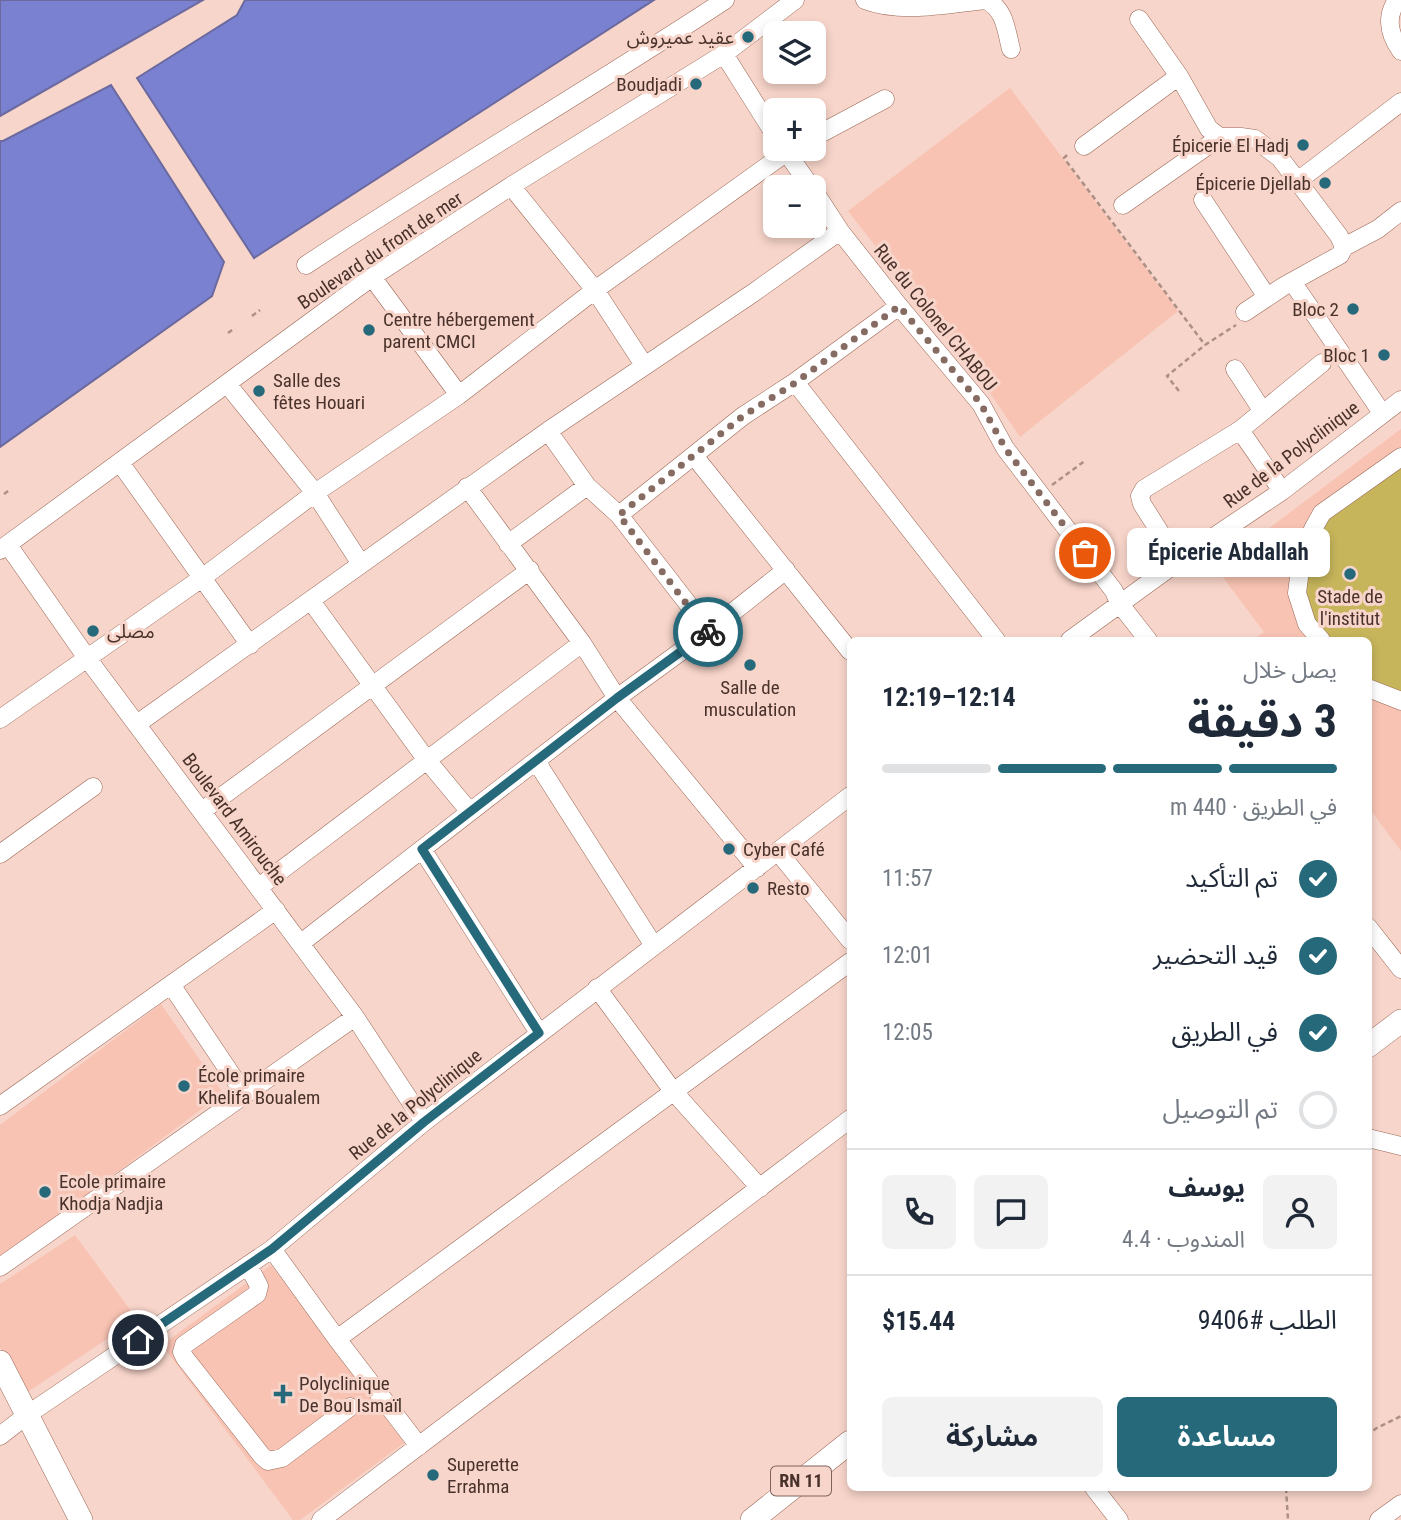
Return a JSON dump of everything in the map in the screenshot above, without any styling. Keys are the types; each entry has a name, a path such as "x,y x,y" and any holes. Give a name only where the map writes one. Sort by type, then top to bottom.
{"main road":[{"path":"1372,1043 1401,1021"},
{"path":"0,1362 81,1520"},
{"name":"RN 11","path":"752,1520 847,1444"}],"street":[{"path":"306,265 422,188 612,74 725,0"},
{"name":"Boulevard du front de mer","path":"4,548 372,277 511,186 724,54 794,0"},
{"path":"865,0 880,6 931,6 986,0 995,4 1002,15 1011,49"},
{"path":"1397,0 1391,10 1390,27 1391,36 1401,51"},
{"path":"1139,19 1179,76 1209,129 1220,137 1255,139 1280,158 1344,247"},
{"path":"724,54 763,116"},
{"path":"1084,146 1179,76"},
{"path":"826,131 885,99"},
{"path":"1298,180 1401,102"},
{"path":"1123,205 1220,137"},
{"path":"0,719 202,578 315,493 458,395 595,290 772,161"},
{"path":"511,186 595,290 644,365"},
{"path":"1203,200 1267,298"},
{"name":"Rue du Colonel CHABOU","path":"826,209 899,306 981,404 1005,448 1146,637"},
{"path":"1242,318 1284,286 1340,255 1344,247 1378,229 1401,211"},
{"path":"137,724 467,487 754,293 840,231"},
{"path":"372,277 458,395"},
{"path":"1293,283 1382,413"},
{"path":"619,515 743,416 795,383 899,306"},
{"path":"1168,545 1142,504 1140,495 1144,489 1240,430 1322,363"},
{"path":"1235,369 1262,410"},
{"path":"795,383 994,637"},
{"path":"228,385 315,493 361,564"},
{"name":"Rue de la Polyclinique","path":"1074,637 1282,491 1401,400"},
{"path":"1240,430 1282,491"},
{"path":"548,431 587,486 619,515 709,631"},
{"path":"695,457 847,647"},
{"path":"1318,637 1307,624 1297,593 1301,562 1312,529 1322,513 1401,457"},
{"path":"121,464 250,645"},
{"path":"508,544 587,486"},
{"path":"467,487 582,643 617,698 757,868"},
{"name":"Boulevard Amirouche","path":"4,548 276,909 355,1017 424,1122"},
{"path":"202,811 530,570"},
{"path":"300,943 786,570"},
{"path":"311,601 426,759 470,812"},
{"path":"259,887 582,643"},
{"path":"1372,690 1401,701"},
{"path":"536,761 654,946"},
{"path":"0,854 93,787"},
{"name":"Rue de la Polyclinique","path":"0,1436 272,1249 424,1122 847,798"},
{"path":"422,849 539,1033"},
{"path":"779,853 847,936"},
{"path":"0,1106 172,986 276,909"},
{"path":"1372,932 1401,969"},
{"path":"337,1339 847,964"},
{"path":"172,986 245,1095"},
{"path":"597,988 673,1091 760,1188"},
{"path":"0,1267 355,1017"},
{"path":"321,1520 847,1121"},
{"path":"1372,1139 1401,1146"},
{"path":"272,1249 419,1446"},
{"path":"248,1265 259,1286 257,1294 184,1345 182,1352 185,1358 268,1461 282,1458 350,1407"},
{"path":"1096,1491 1119,1520"},
{"path":"1379,1520 1401,1504"}],"path":[{"path":"1066,155 1064,158 1205,345"},
{"path":"252,316 260,310"},
{"path":"1179,391 1167,376 1242,318"},
{"path":"228,333 235,328"},
{"path":"1052,485 1086,460"},
{"path":"4,494 11,489"},
{"path":"1372,1432 1401,1416"},
{"path":"1286,1491 1288,1520"}],"shaded area":[{"path":"1010,88 1178,311 1020,437 992,396 848,211"},
{"path":"1401,429 1401,851 1372,812 1372,637 1257,637 1264,632 1216,568"},
{"name":"Stade de l'institut","path":"1401,457 1401,701 1372,689 1372,637 1318,637 1307,625 1301,562 1313,529"},
{"name":"Ecole primaire Khodja Nadjia","path":"161,1004 223,1093 0,1260 0,1125"},
{"path":"75,1235 137,1319 23,1395 0,1347 0,1284"},
{"name":"Polyclinique De Bou Ismaïl","path":"271,1265 404,1443 300,1520 293,1520 162,1345"}],"water":[{"path":"0,0 203,0 0,116"},
{"path":"245,0 654,0 254,258 137,78 237,15"},
{"path":"111,85 224,262 212,296 0,447 0,141"}],"way so far":[{"path":"708,632 619,515 743,416 795,383 899,306 981,404 1005,448 1085,553"}],"place":[{"name":"عقيد عميروش","path":"748,37"},
{"name":"Boudjadi","path":"696,84"},
{"name":"Épicerie El Hadj","path":"1303,145"},
{"name":"Épicerie Djellab","path":"1325,183"},
{"name":"Bloc 2","path":"1353,309"},
{"name":"Centre hébergement parent CMCI","path":"369,330"},
{"name":"Bloc 1","path":"1384,355"},
{"name":"Salle des fêtes Houari","path":"259,391"},
{"name":"Épicerie Abdallah","path":"1085,553"},
{"name":"Stade de l'institut","path":"1350,574"},
{"name":"مصلى","path":"93,631"},
{"name":"Salle de musculation","path":"750,665"},
{"name":"Cyber Café","path":"729,849"},
{"name":"Resto","path":"753,888"},
{"name":"École primaire Khelifa Boualem","path":"184,1086"},
{"name":"Ecole primaire Khodja Nadjia","path":"45,1192"},
{"name":"Polyclinique De Bou Ismaïl","path":"283,1394"},
{"name":"Superette Errahma","path":"433,1475"}],"route":[{"path":"138,1340 272,1249 424,1122 539,1033 422,849 617,698 708,632"}]}
